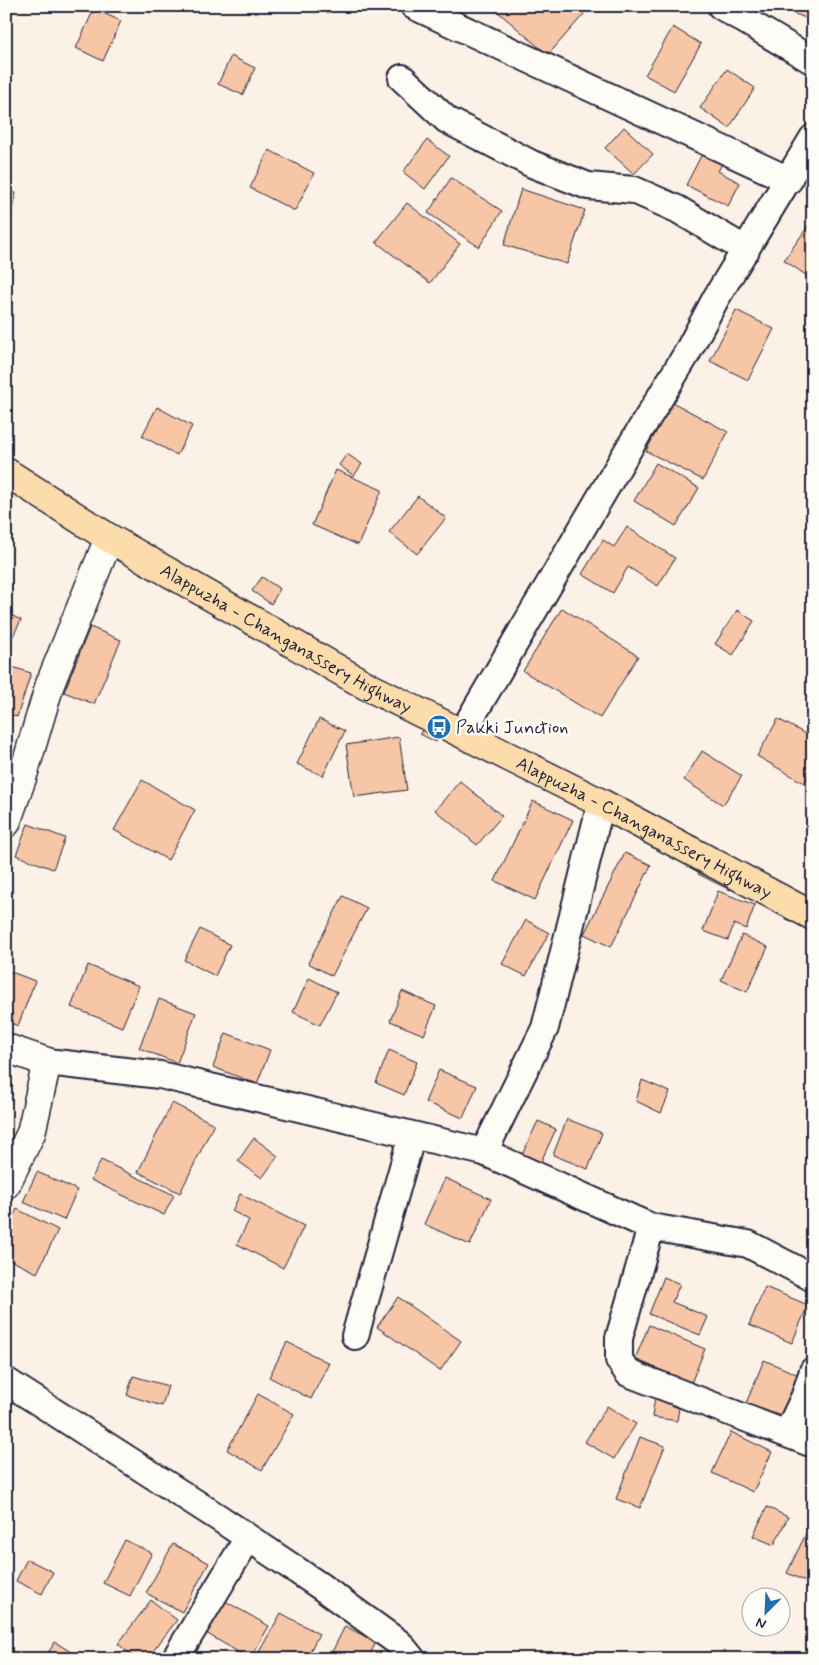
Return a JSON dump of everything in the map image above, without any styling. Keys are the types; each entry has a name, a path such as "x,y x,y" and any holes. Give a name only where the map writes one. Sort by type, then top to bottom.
{"main road":[{"name":"Alappuzha - Changanassery Highway","path":"6,472 109,538 367,686 602,803 813,916"}],"street":[{"path":"414,6 789,180"},
{"path":"721,6 813,61"},
{"path":"402,78 446,120 532,164 588,186 634,190 677,209 746,250"},
{"path":"462,733 686,355 716,298 813,138"},
{"path":"6,823 23,775 50,684 109,538"},
{"path":"484,1152 545,1028 602,803"},
{"path":"6,1048 46,1062 160,1075 484,1152 651,1227 748,1244 813,1278"},
{"path":"6,1184 31,1133 46,1062"},
{"path":"355,1336 412,1135"},
{"path":"651,1227 619,1338 619,1360 628,1373 813,1444"},
{"path":"787,1434 804,1398 813,1370"},
{"path":"6,1381 248,1538 399,1643 412,1659"},
{"path":"175,1659 248,1538"}],"building":[{"path":"501,6 574,6 584,14 548,55 497,11"},
{"path":"775,6 813,6 813,21"},
{"path":"94,9 121,21 103,61 76,48"},
{"path":"673,27 701,44 674,91 645,75"},
{"path":"231,56 255,68 243,95 218,84"},
{"path":"727,69 755,88 729,128 700,108"},
{"path":"624,127 653,154 634,174 605,148"},
{"path":"427,140 449,156 425,189 403,172"},
{"path":"269,150 314,173 295,211 250,188"},
{"path":"703,152 723,162 718,171 740,183 728,206 686,185"},
{"path":"451,178 502,211 479,247 428,213"},
{"path":"521,189 585,210 567,264 504,245"},
{"path":"6,191 16,193 6,233"},
{"path":"407,203 460,244 430,283 376,242"},
{"path":"813,219 813,280 784,260"},
{"path":"736,310 774,329 748,380 710,361"},
{"path":"672,402 728,432 703,480 646,451"},
{"path":"157,407 192,426 177,455 142,436"},
{"path":"347,454 362,464 354,476 339,465"},
{"path":"656,463 699,488 676,526 634,501"},
{"path":"336,470 382,490 358,545 312,525"},
{"path":"418,496 446,518 417,554 389,532"},
{"path":"627,527 675,558 658,586 628,567 613,593 582,574 603,540 614,547"},
{"path":"262,577 280,589 271,604 252,591"},
{"path":"562,608 638,656 600,718 523,671"},
{"path":"737,610 754,621 733,655 715,644"},
{"path":"6,613 21,620 6,650"},
{"path":"90,627 121,640 94,704 64,692"},
{"path":"6,665 31,673 17,717 6,713"},
{"path":"319,719 345,731 323,776 297,764"},
{"path":"778,719 813,738 813,768 804,783 757,756"},
{"path":"425,724 440,731 436,742 420,734"},
{"path":"399,737 407,790 354,797 346,745"},
{"path":"702,751 742,776 723,805 684,780"},
{"path":"142,780 195,810 168,860 114,830"},
{"path":"460,781 502,816 477,845 435,810"},
{"path":"533,801 573,820 535,900 495,881"},
{"path":"28,824 65,838 53,869 16,855"},
{"path":"625,853 651,865 611,947 584,934"},
{"path":"704,863 736,879 730,890 698,874"},
{"path":"718,891 755,905 746,929 734,924 728,940 703,931"},
{"path":"343,896 367,908 332,976 308,963"},
{"path":"526,920 549,933 526,976 502,964"},
{"path":"200,929 230,945 215,976 184,960"},
{"path":"742,935 768,947 747,992 721,980"},
{"path":"88,965 139,986 122,1027 71,1007"},
{"path":"6,970 35,981 18,1026 6,1021"},
{"path":"309,978 337,992 320,1025 293,1012"},
{"path":"402,991 436,1006 424,1035 390,1021"},
{"path":"159,999 196,1013 177,1063 139,1048"},
{"path":"226,1033 270,1050 257,1084 213,1067"},
{"path":"389,1050 417,1062 404,1095 376,1083"},
{"path":"439,1070 477,1086 463,1118 425,1102"},
{"path":"642,1080 670,1092 661,1113 636,1101"},
{"path":"172,1103 214,1124 180,1193 138,1172"},
{"path":"567,1119 602,1133 588,1169 553,1155"},
{"path":"538,1121 556,1129 538,1168 520,1159"},
{"path":"254,1138 278,1156 262,1178 238,1161"},
{"path":"101,1160 174,1195 164,1215 91,1180"},
{"path":"37,1172 77,1190 64,1220 23,1202"},
{"path":"445,1178 491,1199 470,1245 424,1224"},
{"path":"240,1194 304,1226 283,1268 237,1244 249,1220 232,1211"},
{"path":"17,1209 58,1230 37,1273 6,1258 6,1230"},
{"path":"664,1277 680,1284 672,1302 708,1317 700,1335 649,1314"},
{"path":"765,1287 808,1305 792,1343 749,1325"},
{"path":"398,1297 461,1341 440,1371 377,1327"},
{"path":"649,1325 705,1349 691,1383 635,1359"},
{"path":"287,1342 329,1363 311,1399 269,1377"},
{"path":"764,1360 808,1379 789,1424 745,1406"},
{"path":"133,1376 168,1386 162,1406 127,1395"},
{"path":"656,1390 681,1394 677,1421 652,1417"},
{"path":"258,1394 294,1414 262,1470 227,1450"},
{"path":"607,1406 636,1424 614,1459 585,1442"},
{"path":"731,1432 772,1452 753,1492 712,1473"},
{"path":"640,1437 665,1446 640,1508 616,1499"},
{"path":"767,1507 788,1517 774,1545 753,1536"},
{"path":"813,1519 813,1585 787,1573"},
{"path":"125,1540 152,1553 130,1596 103,1583"},
{"path":"173,1544 209,1563 182,1612 146,1593"},
{"path":"27,1559 53,1572 42,1594 16,1581"},
{"path":"151,1600 177,1620 147,1659 137,1659 118,1644"},
{"path":"225,1601 269,1626 250,1659 206,1633"},
{"path":"281,1613 319,1634 306,1659 255,1659"},
{"path":"345,1626 376,1642 368,1659 345,1659 332,1652"},
{"path":"55,1642 82,1659 44,1659"}],"place":[{"name":"Pakki Junction","path":"439,727"}]}
